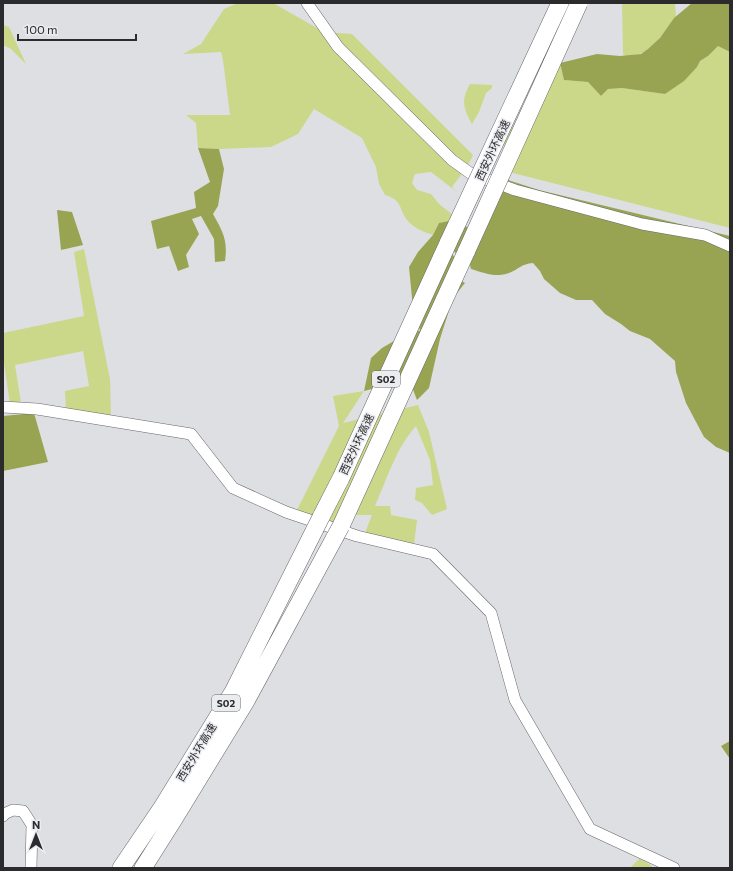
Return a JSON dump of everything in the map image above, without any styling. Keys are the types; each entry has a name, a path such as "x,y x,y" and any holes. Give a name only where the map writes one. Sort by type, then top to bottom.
{"highway":[{"name":"西安外环高速","path":"121,868 163,806 233,692 341,478 560,3"},
{"name":"西安外环高速","path":"143,868 246,701 338,532 579,3"}],"street":[{"path":"306,3 338,48 452,160 470,174 515,190 642,224 705,236 730,246"},
{"path":"3,407 37,409 191,434 233,488 286,512 357,536 433,554 491,613 515,700 590,829 674,868"},
{"path":"3,816 4,814 13,810 23,811 32,825 31,868"}],"green space":[{"path":"238,3 273,3 324,32 352,34 473,155 467,167 452,187 457,192 431,172 415,174 412,183 417,190 431,194 439,204 458,219 439,223 433,235 414,227 403,214 398,203 391,197 385,195 379,184 376,167 362,138 314,109 298,134 271,147 219,149 198,148 196,123 186,115 230,115 223,60 221,52 183,54 201,44 224,9"},
{"path":"622,3 675,3 676,17 660,38 647,51 640,54 626,56 623,54"},
{"path":"692,3 730,3 730,52 718,46 708,56 700,61 697,67 684,81 665,94 622,88 608,89 601,96 588,82 564,80 560,63 597,54 620,56 641,54 660,38 674,18"},
{"path":"3,25 9,27 26,64 11,49 3,45"},
{"path":"718,46 730,52 730,228 505,171 502,157 506,136 520,116 539,71 531,65 560,64 564,80 588,82 601,96 608,89 622,88 665,94 697,67 700,61 708,56"},
{"path":"470,84 492,85 492,88 486,93 479,112 472,124 464,104 465,95"},
{"path":"198,148 219,149 224,169 218,206 213,214 224,236 226,247 225,261 215,262 214,239 201,216 192,219 199,234 186,255 189,267 178,271 169,246 157,249 151,221 196,208 194,192 210,182"},
{"path":"505,179 539,190 730,236 730,453 716,447 704,437 686,403 676,372 675,361 650,339 630,331 605,314 592,300 576,300 560,293 544,279 540,271 533,263 526,264 509,273 499,275 490,274 471,269 470,265 445,244 455,258 457,278 465,283 453,298 440,339 429,388 417,400 412,387 400,382 364,391 371,358 382,348 399,338 407,328 420,331 412,298 409,267 418,252 433,235 439,223 458,219 479,238"},
{"path":"57,210 72,212 83,245 61,250"},
{"path":"84,249 110,379 111,418 66,409 65,391 89,386 83,351 15,365 22,409 11,411 3,356 3,333 84,316 74,252"},
{"path":"364,391 343,423 418,405 429,432 447,509 432,515 422,503 415,500 416,488 433,485 430,460 416,426 397,454 375,506 390,506 391,515 417,520 414,544 363,538 372,515 346,515 351,538 296,512 339,426 333,396"},
{"path":"34,413 48,462 3,471 3,416"},
{"path":"730,741 730,759 721,746"},
{"path":"640,858 652,866 652,868 632,868 631,867"}]}
